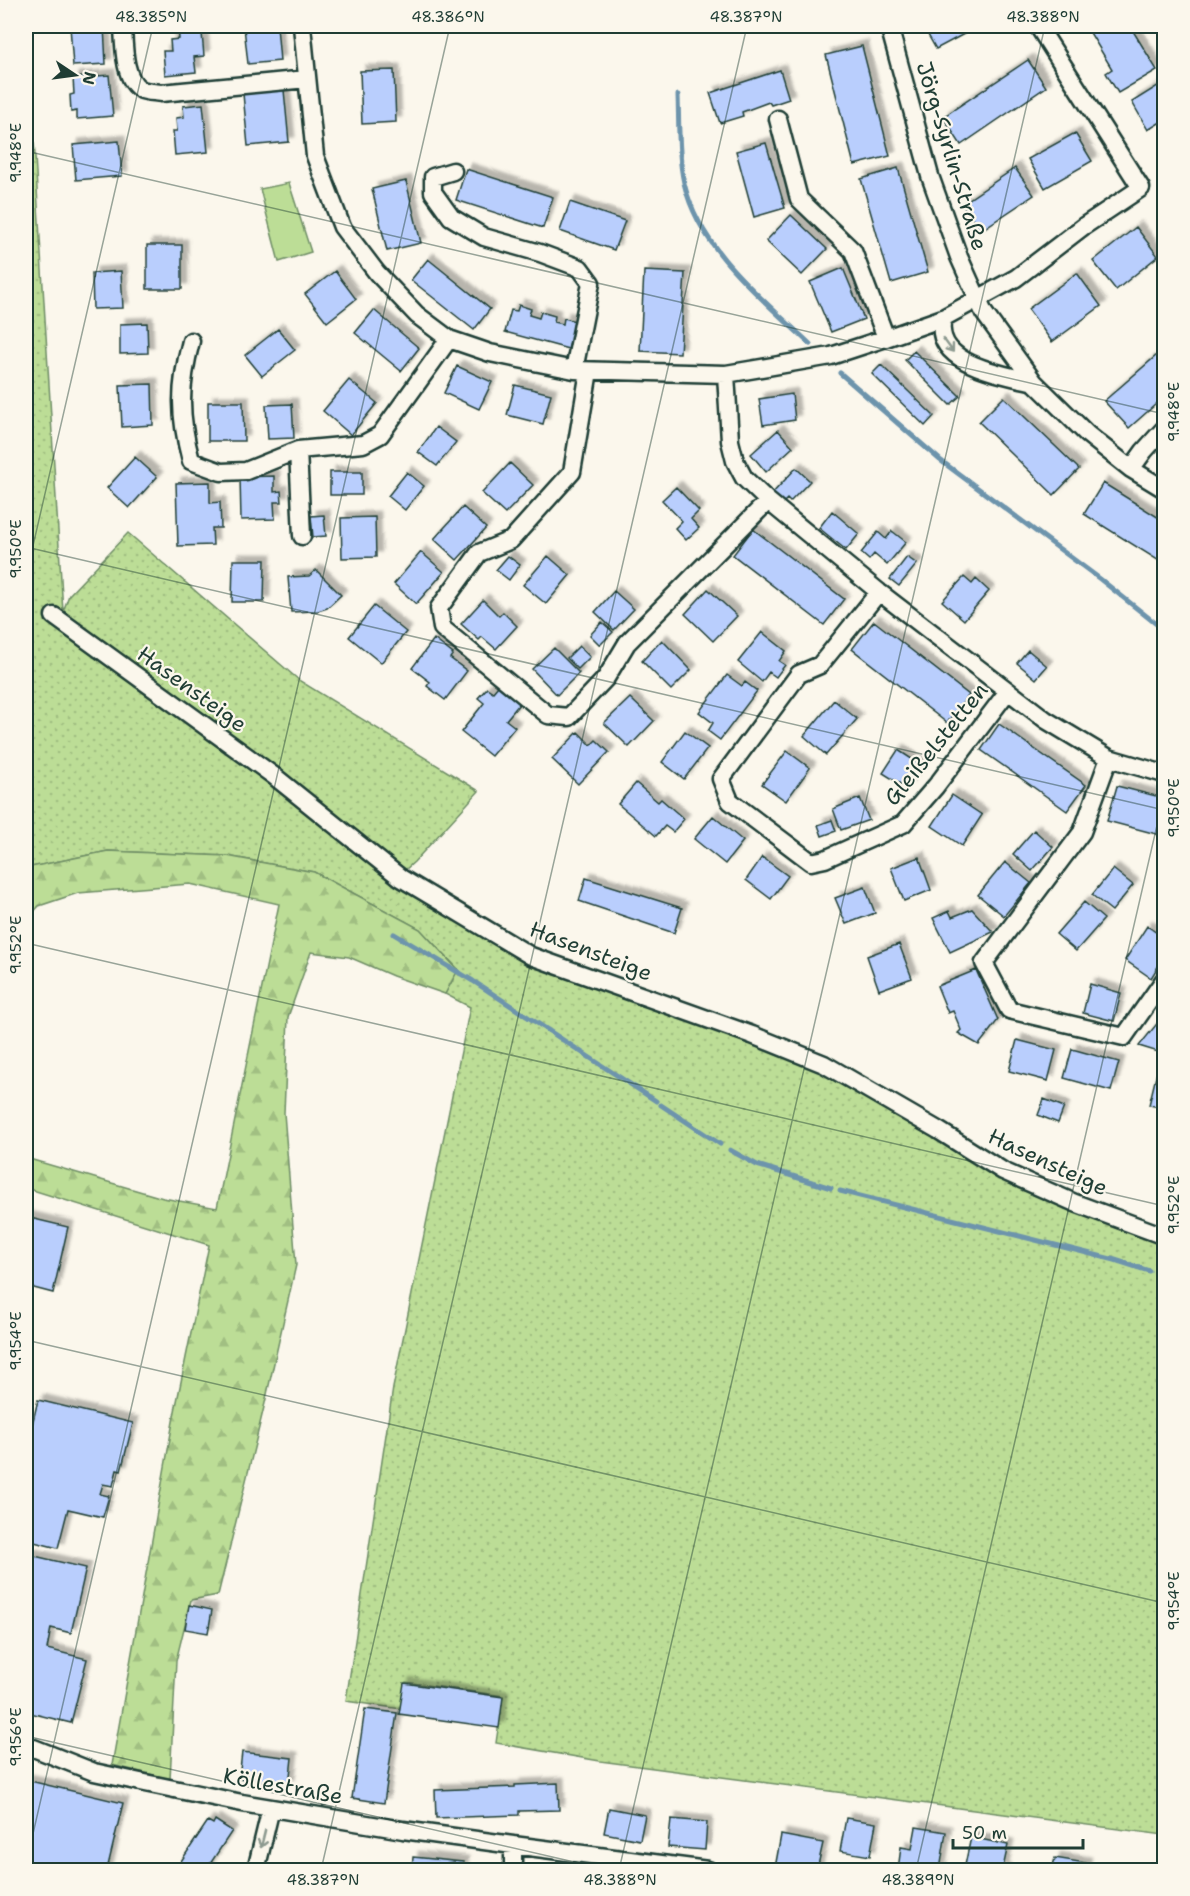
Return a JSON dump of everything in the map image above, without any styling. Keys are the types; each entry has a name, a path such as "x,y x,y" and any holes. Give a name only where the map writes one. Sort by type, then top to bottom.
{"street":[{"path":"123,26 126,63 131,79 141,90 161,93 307,79"},
{"path":"302,26 315,156 342,227 377,273 417,315 449,339 490,353 582,371 726,374 831,356 943,318 1016,278 1084,226 1141,188 1038,26"},
{"name":"Jörg-Syrlin-Straße","path":"889,26 930,176 959,257 977,299 998,333 1034,382 1087,434 1131,469 1164,489"},
{"path":"778,119 799,199 853,250 886,338"},
{"path":"453,171 433,177 433,192 451,217 484,237 540,253 580,268 591,284 572,472 511,540 479,553 439,609 442,628 548,715 569,717 606,678 627,643 768,501"},
{"path":"943,318 940,329 942,338 953,353 994,372 1034,382"},
{"path":"191,341 181,391 183,428 192,461 221,472 246,471 298,450 363,444 380,435 449,339"},
{"name":"Gleißelstetten","path":"726,374 730,441 735,461 744,478 768,501 879,592 1046,720 1109,758 1164,774"},
{"path":"1131,469 1164,429"},
{"path":"298,450 302,536"},
{"name":"Gleißelstetten","path":"879,592 820,665 799,674 721,779 730,801 811,862 825,859 903,824 936,786 1008,691"},
{"name":"Hasensteige","path":"54,616 274,777 401,878 531,956 752,1035 824,1064 938,1130 1003,1171 1075,1203 1164,1236"},
{"path":"1109,758 1082,832 984,963 1009,1010 1124,1037 1164,980"},
{"name":"Köllestraße","path":"26,1745 94,1772 271,1808 403,1830 708,1870"},
{"path":"256,1870 271,1808"},
{"path":"513,1845 513,1870"}],"green space":[{"path":"26,26 63,612 69,595 128,533 300,681 479,791 414,862 395,879 529,960 789,1054 935,1133 1164,1239 1164,1835 600,1761 496,1743 503,1696 406,1682 401,1709 346,1701 393,1388 470,1007 445,994 458,969 420,929 314,872 227,856 108,851 26,868"},
{"path":"289,183 311,252 279,262 260,189"},
{"path":"108,851 227,856 314,872 420,929 458,970 445,994 393,976 349,957 311,952 288,1017 284,1113 296,1265 218,1595 191,1600 176,1661 170,1779 112,1765 174,1416 209,1245 26,1188 26,1158 163,1198 217,1208 279,904 190,884 78,893 39,906 26,920 26,868"}],"building":[{"path":"70,26 104,26 106,64 73,66"},
{"path":"178,26 193,26 194,33 202,33 204,56 194,57 196,72 165,75 163,51 171,51 170,40 179,39"},
{"path":"277,26 280,61 248,64 244,27"},
{"path":"923,26 979,26 936,49"},
{"path":"1086,26 1130,26 1157,70 1118,93 1106,73 1112,69"},
{"path":"862,46 890,156 854,165 826,55"},
{"path":"1028,60 1046,87 961,145 943,117"},
{"path":"394,70 396,122 362,124 360,71"},
{"path":"780,70 789,99 771,105 769,102 742,112 743,116 720,123 710,93"},
{"path":"109,75 113,116 77,119 77,111 71,112 70,95 74,94 73,78"},
{"path":"1164,82 1164,120 1148,130 1132,102"},
{"path":"284,90 289,142 248,146 243,94"},
{"path":"203,104 208,152 175,155 173,131 177,131 176,118 184,117 183,106"},
{"path":"1075,133 1092,161 1045,188 1028,159"},
{"path":"119,141 122,176 76,180 73,145"},
{"path":"766,143 785,208 754,217 736,151"},
{"path":"898,168 928,272 891,283 861,179"},
{"path":"1015,168 1034,195 980,231 962,204"},
{"path":"466,169 553,197 543,228 456,200"},
{"path":"406,181 421,243 387,251 372,189"},
{"path":"570,202 625,221 614,250 560,231"},
{"path":"791,215 827,249 802,275 766,241"},
{"path":"1136,227 1158,256 1116,290 1093,261"},
{"path":"147,245 182,245 182,289 147,289"},
{"path":"428,259 490,309 474,330 411,280"},
{"path":"843,268 864,319 831,332 810,282"},
{"path":"121,271 123,308 93,309 92,273"},
{"path":"335,271 356,299 327,322 305,294"},
{"path":"644,271 685,273 680,353 640,351"},
{"path":"1077,273 1101,306 1052,342 1028,309"},
{"path":"519,305 531,309 529,315 539,318 541,312 555,316 554,322 563,324 564,318 579,322 572,350 505,332 511,310 517,311"},
{"path":"374,310 419,348 401,371 355,333"},
{"path":"147,323 148,353 120,354 120,324"},
{"path":"278,329 295,350 262,376 245,355"},
{"path":"1164,349 1164,397 1129,428 1104,401"},
{"path":"914,351 960,396 950,405 905,360"},
{"path":"881,365 934,416 925,426 872,374"},
{"path":"457,366 492,382 479,409 444,393"},
{"path":"349,380 377,403 351,435 323,411"},
{"path":"152,384 153,425 122,427 120,385"},
{"path":"515,385 551,394 543,424 507,415"},
{"path":"792,394 795,420 763,425 759,399"},
{"path":"1004,397 1079,469 1054,495 979,422"},
{"path":"208,402 243,402 244,441 208,441"},
{"path":"292,404 294,438 268,439 266,405"},
{"path":"436,427 456,442 437,466 418,452"},
{"path":"778,430 793,447 766,472 751,454"},
{"path":"135,457 157,477 129,508 107,488"},
{"path":"510,463 533,485 505,514 482,493"},
{"path":"796,468 810,481 790,502 787,499 782,504 771,495"},
{"path":"330,472 362,472 362,495 330,495"},
{"path":"407,472 424,486 405,510 388,496"},
{"path":"274,476 274,492 281,491 282,502 274,502 275,519 241,520 240,477"},
{"path":"210,482 210,503 220,502 221,528 212,528 213,545 178,546 176,483"},
{"path":"1103,483 1164,521 1164,564 1084,514"},
{"path":"676,487 699,511 691,519 699,528 686,540 675,528 682,521 662,500"},
{"path":"463,507 486,528 457,560 434,539"},
{"path":"832,511 859,534 846,550 819,528"},
{"path":"324,515 326,536 313,537 311,516"},
{"path":"375,517 376,557 342,558 341,518"},
{"path":"753,529 844,599 824,625 733,555"},
{"path":"892,531 906,542 887,565 874,554 869,560 861,553 878,532 886,539"},
{"path":"421,552 444,572 416,604 394,584"},
{"path":"508,556 520,565 509,580 496,570"},
{"path":"548,556 570,575 546,604 523,585"},
{"path":"907,557 917,564 899,586 890,579"},
{"path":"233,560 265,560 264,602 232,602"},
{"path":"316,570 341,595 327,608 318,611 291,612 288,577 309,576"},
{"path":"964,577 972,584 976,579 989,591 964,620 942,601"},
{"path":"708,589 737,616 713,641 685,614"},
{"path":"614,591 634,609 614,630 595,612"},
{"path":"483,600 499,616 503,612 517,626 496,649 482,637 479,640 461,624"},
{"path":"374,606 406,632 381,663 349,637"},
{"path":"874,621 969,695 947,723 852,649"},
{"path":"602,622 613,632 600,645 590,635"},
{"path":"762,632 786,651 779,661 785,665 776,677 769,672 762,682 738,662"},
{"path":"434,639 453,654 450,658 467,671 445,700 427,686 430,682 412,668"},
{"path":"662,640 691,670 671,690 642,661"},
{"path":"579,646 590,657 578,669 567,658"},
{"path":"554,648 579,673 557,695 532,669"},
{"path":"1028,650 1047,666 1036,679 1017,663"},
{"path":"727,675 742,686 745,682 757,691 720,740 708,731 713,723 699,712"},
{"path":"498,686 520,703 506,720 515,727 491,756 461,732 484,703 478,698 487,688 493,692"},
{"path":"630,698 654,721 629,747 604,723"},
{"path":"834,700 857,719 826,755 804,736"},
{"path":"999,724 1086,785 1067,811 981,750"},
{"path":"685,731 708,748 684,779 662,762"},
{"path":"578,732 591,745 596,740 609,752 578,784 552,759"},
{"path":"898,750 921,765 907,788 883,773"},
{"path":"787,751 810,768 786,801 762,784"},
{"path":"636,783 658,802 661,799 684,819 673,832 665,826 656,836 618,804"},
{"path":"1117,786 1164,798 1164,836 1107,821"},
{"path":"952,795 982,815 962,846 932,826"},
{"path":"860,798 869,820 841,830 833,809"},
{"path":"713,816 743,841 725,864 694,839"},
{"path":"832,820 836,831 822,836 818,825"},
{"path":"1034,830 1053,847 1032,871 1013,854"},
{"path":"762,857 788,876 771,899 746,880"},
{"path":"919,857 931,890 904,901 891,868"},
{"path":"1005,862 1031,883 1004,916 978,895"},
{"path":"1113,869 1133,885 1112,911 1092,895"},
{"path":"586,878 682,908 674,933 579,901"},
{"path":"865,887 875,913 846,924 835,898"},
{"path":"1084,902 1104,919 1076,951 1056,934"},
{"path":"972,909 993,932 950,952 933,918 949,911 952,917"},
{"path":"1147,926 1164,938 1164,957 1151,978 1125,960"},
{"path":"899,944 912,978 879,990 867,956"},
{"path":"976,970 998,1020 979,1045 958,1033 961,1030 953,1011 948,1013 937,986"},
{"path":"1090,984 1121,993 1114,1021 1083,1013"},
{"path":"1164,1015 1164,1047 1158,1052 1139,1046"},
{"path":"1017,1040 1056,1050 1048,1081 1009,1071"},
{"path":"1072,1049 1119,1062 1111,1091 1064,1078"},
{"path":"1158,1068 1164,1069 1164,1108 1149,1105"},
{"path":"1044,1099 1064,1107 1058,1123 1038,1115"},
{"path":"26,1217 68,1227 53,1293 26,1286"},
{"path":"38,1400 133,1423 121,1471 117,1470 113,1486 103,1484 100,1494 109,1496 103,1517 68,1509 58,1548 26,1540 26,1450"},
{"path":"26,1554 86,1568 71,1633 51,1628 47,1649 87,1659 71,1723 26,1712"},
{"path":"189,1605 212,1610 208,1633 185,1629"},
{"path":"404,1683 503,1697 499,1728 399,1714"},
{"path":"365,1709 397,1713 384,1803 352,1798"},
{"path":"242,1752 292,1758 289,1785 239,1779"},
{"path":"26,1780 123,1803 107,1870 26,1870"},
{"path":"558,1783 559,1810 519,1811 519,1815 436,1818 435,1790"},
{"path":"609,1808 645,1815 640,1840 604,1833"},
{"path":"846,1818 876,1823 870,1856 840,1851"},
{"path":"671,1819 707,1822 705,1850 668,1847"},
{"path":"215,1820 232,1831 206,1870 175,1870 208,1821 213,1824"},
{"path":"916,1827 946,1832 940,1870 898,1870 901,1847 912,1849"},
{"path":"781,1835 823,1843 817,1870 775,1868"},
{"path":"971,1837 1008,1845 1003,1868 1007,1870 964,1870"},
{"path":"413,1857 463,1862 462,1870 412,1870"},
{"path":"1055,1858 1086,1863 1084,1870 1052,1870"}],"waterway":[{"path":"678,95 682,173 692,208 718,252 735,272 810,344"},
{"path":"840,373 940,460 1100,579 1164,630"},
{"path":"394,934 473,981 656,1101"},
{"path":"661,1105 720,1144"},
{"path":"730,1150 757,1165 831,1188"},
{"path":"840,1191 1115,1260 1149,1271"},
{"path":"1156,1273 1164,1276"}]}
